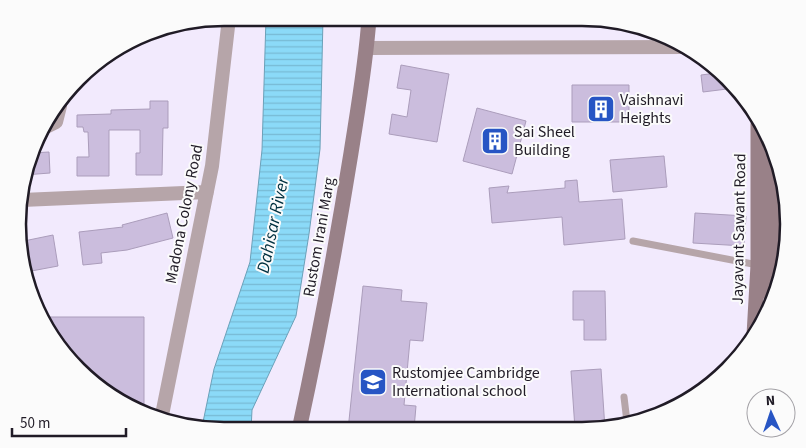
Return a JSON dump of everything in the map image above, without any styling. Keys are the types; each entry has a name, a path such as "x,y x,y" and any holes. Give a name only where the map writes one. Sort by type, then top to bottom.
{"street":[{"name":"Madona Colony Road","path":"163,412 212,166 228,26"},
{"name":"Rustom Irani Marg","path":"301,422 318,345 337,238 367,48 368,26"},
{"path":"367,48 669,47"},
{"name":"Jayavant Sawant Road","path":"755,319 758,264 758,135"},
{"name":"Jayavant Sawant Road","path":"771,281 773,172"},
{"path":"28,200 207,192"}],"lane":[{"path":"632,241 758,264"},
{"path":"624,397 626,417"}],"water":[{"name":"Dahisar River","path":"266,26 323,26 320,149 296,316 252,410 251,422 203,420 214,369 250,262 262,150"}],"building":[{"path":"401,65 449,74 437,142 389,134 392,114 407,117 411,90 397,88"},
{"path":"711,74 727,89 703,92 701,75"},
{"name":"Vaishnavi Heights","path":"572,85 629,85 629,122 572,122"},
{"path":"150,101 168,101 168,128 163,128 162,175 136,175 136,153 140,153 140,130 109,130 109,176 77,176 77,157 89,157 88,132 84,132 83,127 77,127 77,115 111,114 111,110 150,109"},
{"name":"Sai Sheel Building","path":"477,108 526,121 512,174 463,161"},
{"path":"49,152 50,173 33,174 39,153"},
{"path":"664,156 667,187 613,192 610,160"},
{"path":"577,180 579,202 622,199 625,239 564,245 562,217 492,223 489,188 509,186 507,193 565,188 565,181"},
{"path":"167,213 173,238 127,250 101,253 102,263 83,265 79,232 123,227 122,225"},
{"path":"695,213 746,216 744,246 693,243"},
{"path":"53,235 58,266 32,271 27,240"},
{"path":"363,286 402,290 401,301 427,303 423,341 410,340 404,405 416,406 415,422 349,422"},
{"path":"573,291 605,291 606,340 584,340 584,320 573,320"},
{"path":"50,317 144,317 144,405 114,388 84,364 67,344"},
{"path":"601,369 604,420 575,422 571,371"}],"place":[{"name":"Vaishnavi Heights","path":"601,109"},
{"name":"Sai Sheel Building","path":"495,141"},
{"name":"Rustomjee Cambridge International school","path":"373,382"}]}
